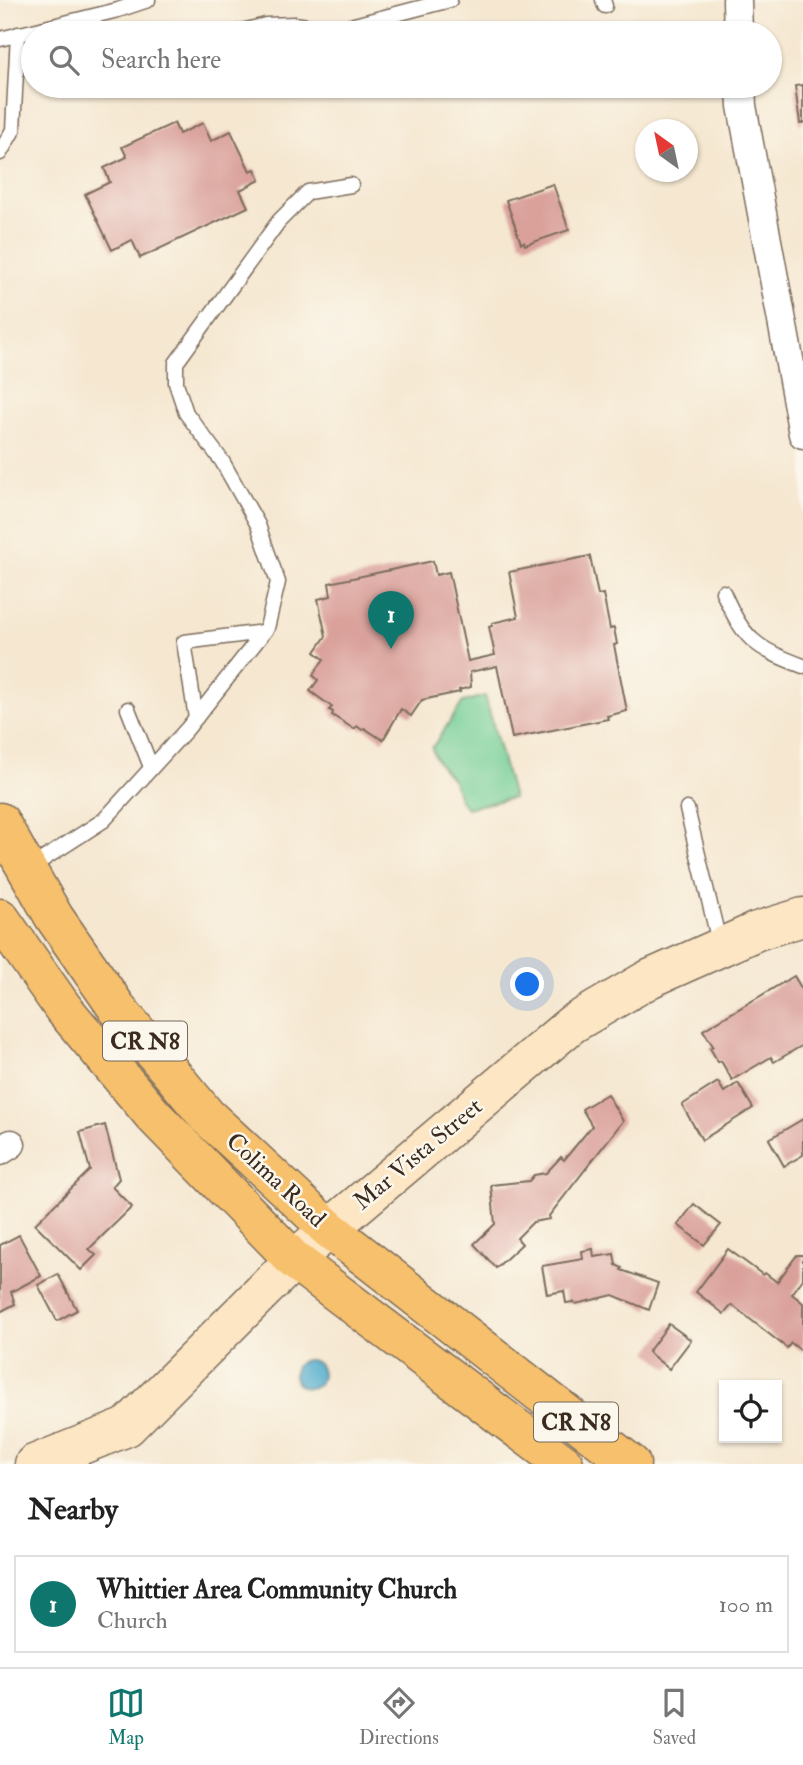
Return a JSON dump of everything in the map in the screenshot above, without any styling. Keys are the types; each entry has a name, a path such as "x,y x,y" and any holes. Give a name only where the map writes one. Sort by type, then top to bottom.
{"main road":[{"name":"Colima Road","path":"0,822 54,917 117,1008 207,1116 329,1229 631,1464"},
{"name":"Colima Road","path":"0,918 63,1008 153,1115 294,1260 564,1464"}],"street":[{"path":"737,0 738,21"},
{"path":"742,98 803,434"},
{"name":"Mar Vista Street","path":"55,1461 127,1427 294,1260 572,1024 649,979 757,931 803,917"}],"lane":[{"path":"73,21 148,0"},
{"path":"370,21 450,0"},
{"path":"0,39 19,34 13,130 0,153"},
{"path":"27,870 104,820 196,718 264,632 278,582 258,526 222,461 186,413 176,383 176,363 279,222 308,192 351,185"},
{"path":"723,592 736,621 752,642 773,655 803,666"},
{"path":"196,718 184,642 264,632"},
{"path":"128,709 151,767"},
{"path":"687,809 721,947"}],"green space":[{"path":"485,696 513,798 467,808 432,748 463,702"}],"water":[{"path":"308,1360 318,1364 322,1374 318,1384 308,1388 298,1384 294,1374 298,1364"}],"building":[{"path":"803,85 803,123 800,124 795,86"},
{"path":"174,123 179,134 203,123 211,141 231,131 250,171 255,169 260,180 240,190 248,207 140,258 132,240 112,250 85,194 110,182 104,168 127,157 122,147"},
{"path":"553,184 569,230 525,245 524,242 521,243 506,200"},
{"path":"590,556 598,595 603,594 610,629 614,628 617,644 614,645 627,711 607,716 608,719 512,738 497,666 470,672 471,687 422,700 411,716 401,709 383,740 364,728 362,730 357,726 354,729 332,715 333,712 329,710 332,707 310,691 318,680 313,675 324,659 315,652 326,636 318,599 331,596 329,583 433,561 436,575 449,572 468,661 495,655 489,627 492,623 518,617 509,572"},
{"path":"794,976 803,991 803,1045 774,1062 771,1057 732,1080 721,1061 718,1062 710,1048 713,1046 703,1030"},
{"path":"718,1082 724,1092 738,1083 753,1108 702,1140 682,1105"},
{"path":"607,1094 623,1121 549,1216 550,1219 533,1222 517,1238 522,1244 496,1268 474,1244 495,1224 491,1185 529,1181 534,1175 546,1173 561,1157 564,1160 592,1126 582,1109"},
{"path":"803,1119 803,1155 784,1166 769,1139"},
{"path":"105,1125 119,1179 112,1187 132,1207 89,1249 96,1255 81,1270 35,1224 90,1170 80,1132"},
{"path":"694,1204 721,1225 704,1245 678,1225"},
{"path":"19,1235 41,1276 11,1292 15,1304 0,1312 0,1245"},
{"path":"593,1249 594,1257 614,1254 616,1265 622,1268 621,1270 658,1283 649,1310 613,1295 576,1304 566,1303 564,1291 547,1294 542,1266 583,1259 582,1251"},
{"path":"728,1249 777,1282 797,1255 803,1255 803,1279 792,1294 803,1303 803,1352 791,1343 787,1348 732,1305 724,1314 696,1292"},
{"path":"58,1274 77,1310 57,1321 38,1285"},
{"path":"669,1324 691,1340 669,1369 648,1352"}],"place":[{"name":"Whittier Area Community Church","path":"391,649"}]}
